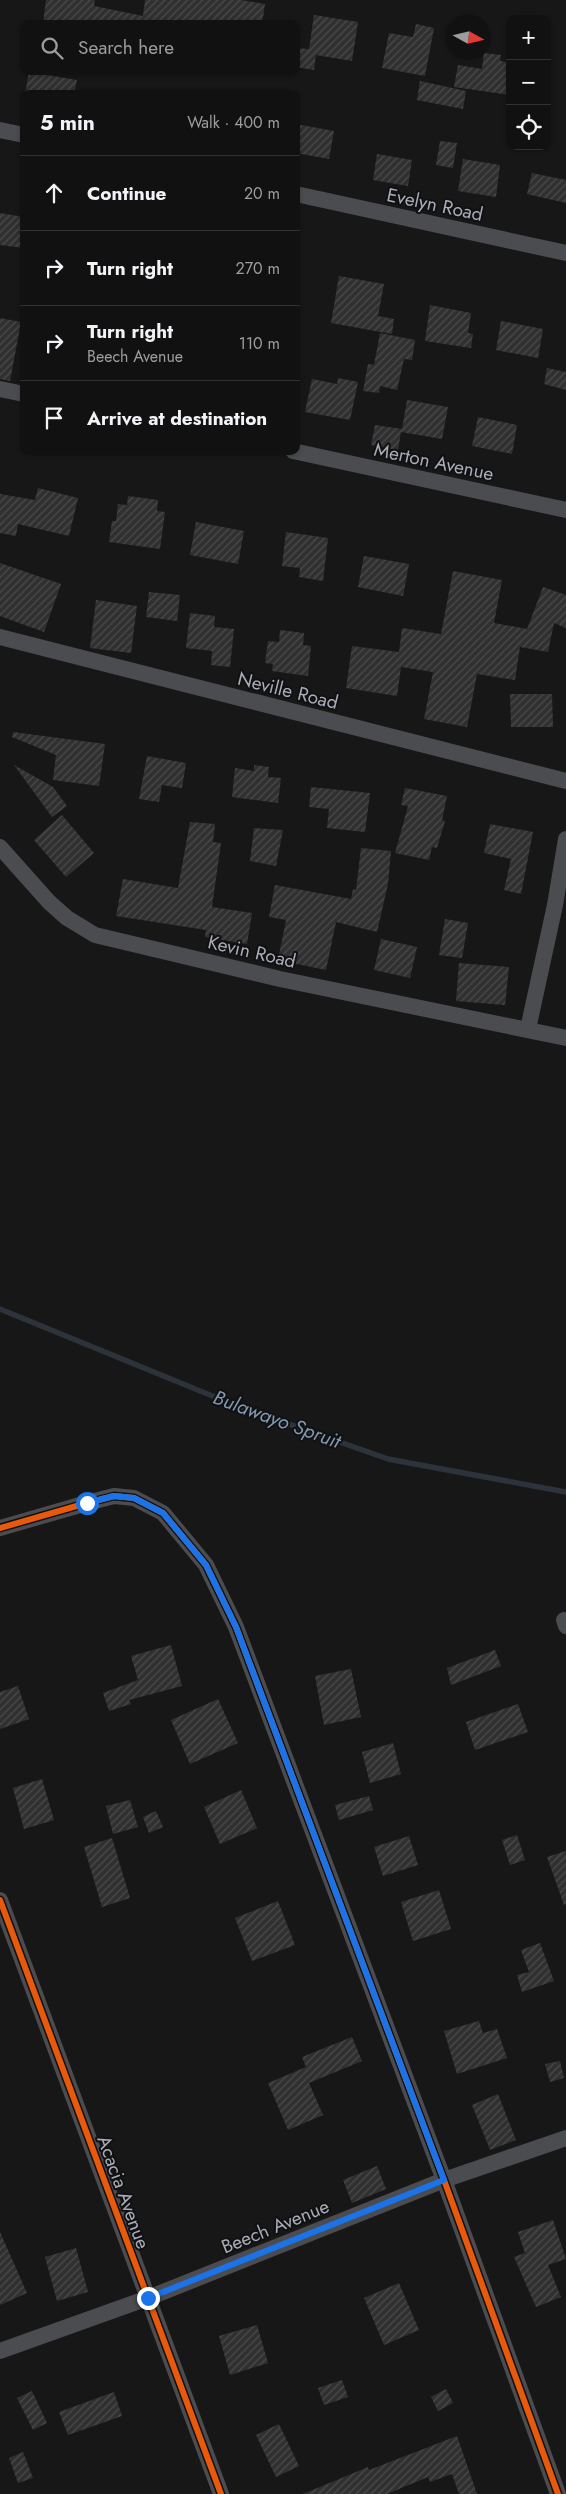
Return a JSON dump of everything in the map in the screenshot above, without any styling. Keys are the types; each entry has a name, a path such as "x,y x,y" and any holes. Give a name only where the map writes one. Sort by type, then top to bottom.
{"street":[{"path":"0,130 20,135"},
{"name":"Evelyn Road","path":"300,195 566,253"},
{"path":"0,389 20,393"},
{"name":"Merton Avenue","path":"300,453 566,510"},
{"name":"Neville Road","path":"0,637 566,781"},
{"path":"528,1029 555,904 566,839"},
{"name":"Kevin Road","path":"0,847 49,902 67,918 95,935 280,979 566,1038"},
{"path":"0,1528 114,1496 134,1498 163,1513 206,1565 236,1627 444,2180 558,2494"},
{"name":"Acacia Avenue","path":"0,1900 221,2494"},
{"name":"Beech Avenue","path":"0,2351 148,2298 444,2180 566,2138"}],"building":[{"path":"46,0 95,0 94,6 143,16 145,0 241,0 265,4 263,20 44,20"},
{"path":"314,15 358,22 352,61 316,55 314,70 300,68 300,48 309,49"},
{"path":"416,24 434,28 425,76 382,68 389,33 413,37"},
{"path":"491,54 501,55 500,61 506,62 506,94 454,87 458,65 482,69 483,60 491,60"},
{"path":"28,75 47,75 77,80 75,90 26,90"},
{"path":"420,81 466,91 463,109 417,100"},
{"path":"300,125 334,131 329,159 300,154"},
{"path":"440,141 457,143 453,168 436,165"},
{"path":"377,154 412,160 408,186 373,180"},
{"path":"463,159 500,165 496,197 458,191"},
{"path":"532,173 566,180 566,203 527,194"},
{"path":"0,213 20,216 20,248 0,245"},
{"path":"339,276 384,284 378,316 394,319 392,334 331,323"},
{"path":"430,305 471,313 468,333 473,334 471,348 425,341"},
{"path":"0,318 20,322 20,327 10,381 0,379"},
{"path":"501,321 543,329 538,358 496,350"},
{"path":"380,333 415,340 412,360 404,359 397,390 380,386 379,393 363,391 368,364 374,365"},
{"path":"547,368 566,372 566,390 544,384"},
{"path":"338,378 358,382 350,420 305,412 312,379 337,384"},
{"path":"407,400 448,407 442,439 401,432 398,450 371,445 375,425 402,429"},
{"path":"478,417 517,425 512,454 472,446"},
{"path":"38,488 78,498 69,536 18,524 16,536 0,533 0,494 35,500"},
{"path":"128,496 158,500 157,511 165,512 160,549 109,542 112,521 116,521 118,504 127,505"},
{"path":"196,522 244,531 238,564 190,555"},
{"path":"286,532 328,538 323,581 299,577 300,568 282,566"},
{"path":"364,556 409,564 403,596 358,587"},
{"path":"0,563 61,584 44,632 0,616"},
{"path":"453,571 502,580 494,623 527,629 543,587 566,595 566,628 554,623 548,652 520,647 515,680 477,674 467,727 424,719 433,672 401,667 397,696 346,688 352,646 399,652 402,628 441,634"},
{"path":"149,592 180,595 177,621 146,617"},
{"path":"96,600 137,606 131,653 90,648"},
{"path":"190,613 215,616 214,627 234,629 230,667 211,665 212,651 186,648"},
{"path":"280,630 304,633 303,645 311,646 308,676 272,671 273,664 265,663 268,641 279,642"},
{"path":"510,694 552,694 553,727 511,727"},
{"path":"13,732 105,744 99,786 53,780 56,755 12,737"},
{"path":"147,756 186,763 182,788 162,785 159,802 139,799"},
{"path":"14,765 53,787 67,806 52,817"},
{"path":"254,765 269,767 268,777 281,778 278,803 232,797 235,768 254,771"},
{"path":"311,787 370,793 365,832 327,828 329,809 309,807"},
{"path":"405,788 447,796 442,820 445,821 437,848 432,847 429,860 395,853 408,806 401,805"},
{"path":"62,815 94,853 66,877 34,840"},
{"path":"190,822 215,824 213,842 221,843 212,907 252,913 247,944 205,937 206,930 116,916 123,879 178,888"},
{"path":"490,824 533,832 521,894 504,890 511,859 484,853"},
{"path":"254,828 283,830 276,866 250,861"},
{"path":"361,848 391,851 388,884 377,932 336,922 326,970 278,960 286,920 269,917 275,885 351,899 353,889 356,890"},
{"path":"445,919 468,923 462,958 439,955"},
{"path":"381,939 417,947 410,978 374,970"},
{"path":"459,963 509,967 505,1005 456,1001"},
{"path":"171,1645 182,1686 129,1700 131,1704 109,1711 103,1693 138,1680 131,1656"},
{"path":"495,1650 501,1666 451,1685 447,1668"},
{"path":"351,1669 361,1717 324,1725 315,1676"},
{"path":"18,1686 29,1719 0,1729 0,1692"},
{"path":"218,1699 238,1743 190,1764 171,1720"},
{"path":"518,1704 528,1732 475,1750 466,1722"},
{"path":"393,1743 401,1774 370,1783 362,1752"},
{"path":"42,1779 54,1820 24,1829 13,1788"},
{"path":"241,1790 257,1828 220,1844 204,1807"},
{"path":"369,1796 373,1810 339,1820 335,1805"},
{"path":"130,1800 138,1827 113,1834 106,1806"},
{"path":"156,1811 163,1827 149,1833 143,1817"},
{"path":"517,1835 525,1860 510,1865 502,1840"},
{"path":"409,1836 418,1865 383,1876 374,1847"},
{"path":"112,1838 130,1898 102,1907 84,1847"},
{"path":"566,1851 566,1904 564,1905 547,1857"},
{"path":"439,1890 451,1929 413,1941 401,1902"},
{"path":"278,1901 295,1945 252,1961 235,1918"},
{"path":"540,1943 554,1981 522,1992 517,1975 529,1972 521,1950"},
{"path":"479,2021 483,2033 497,2029 507,2058 457,2074 444,2031"},
{"path":"352,2037 362,2061 309,2083 323,2115 288,2130 268,2083 306,2067 302,2057"},
{"path":"560,2061 564,2078 550,2082 545,2064"},
{"path":"498,2094 516,2140 490,2150 472,2105"},
{"path":"377,2166 386,2189 352,2203 343,2180"},
{"path":"553,2220 566,2259 548,2265 561,2297 536,2307 514,2257 525,2253 518,2232"},
{"path":"0,2232 27,2293 0,2305"},
{"path":"76,2248 88,2292 57,2301 45,2257"},
{"path":"399,2283 419,2330 384,2345 364,2298"},
{"path":"257,2325 268,2363 230,2375 219,2336"},
{"path":"342,2380 348,2397 324,2405 318,2388"},
{"path":"446,2389 453,2403 438,2411 431,2397"},
{"path":"32,2391 47,2423 33,2430 17,2398"},
{"path":"114,2392 122,2416 68,2435 59,2412"},
{"path":"279,2424 299,2466 276,2477 256,2435"},
{"path":"457,2436 477,2494 459,2494 452,2474 430,2482 428,2477 387,2494 303,2494 368,2467 369,2470"},
{"path":"23,2452 33,2478 18,2483 9,2458"}],"waterway":[{"name":"Bulawayo Spruit","path":"0,1309 232,1404 388,1459 566,1492"}],"cycle path":[{"path":"0,1528 114,1496 134,1498 163,1513 206,1565 236,1627 444,2180 558,2494"},
{"path":"0,1900 221,2494"}],"route":[{"path":"87,1503 114,1496 134,1498 163,1513 206,1565 236,1627 444,2180 148,2298"}]}
